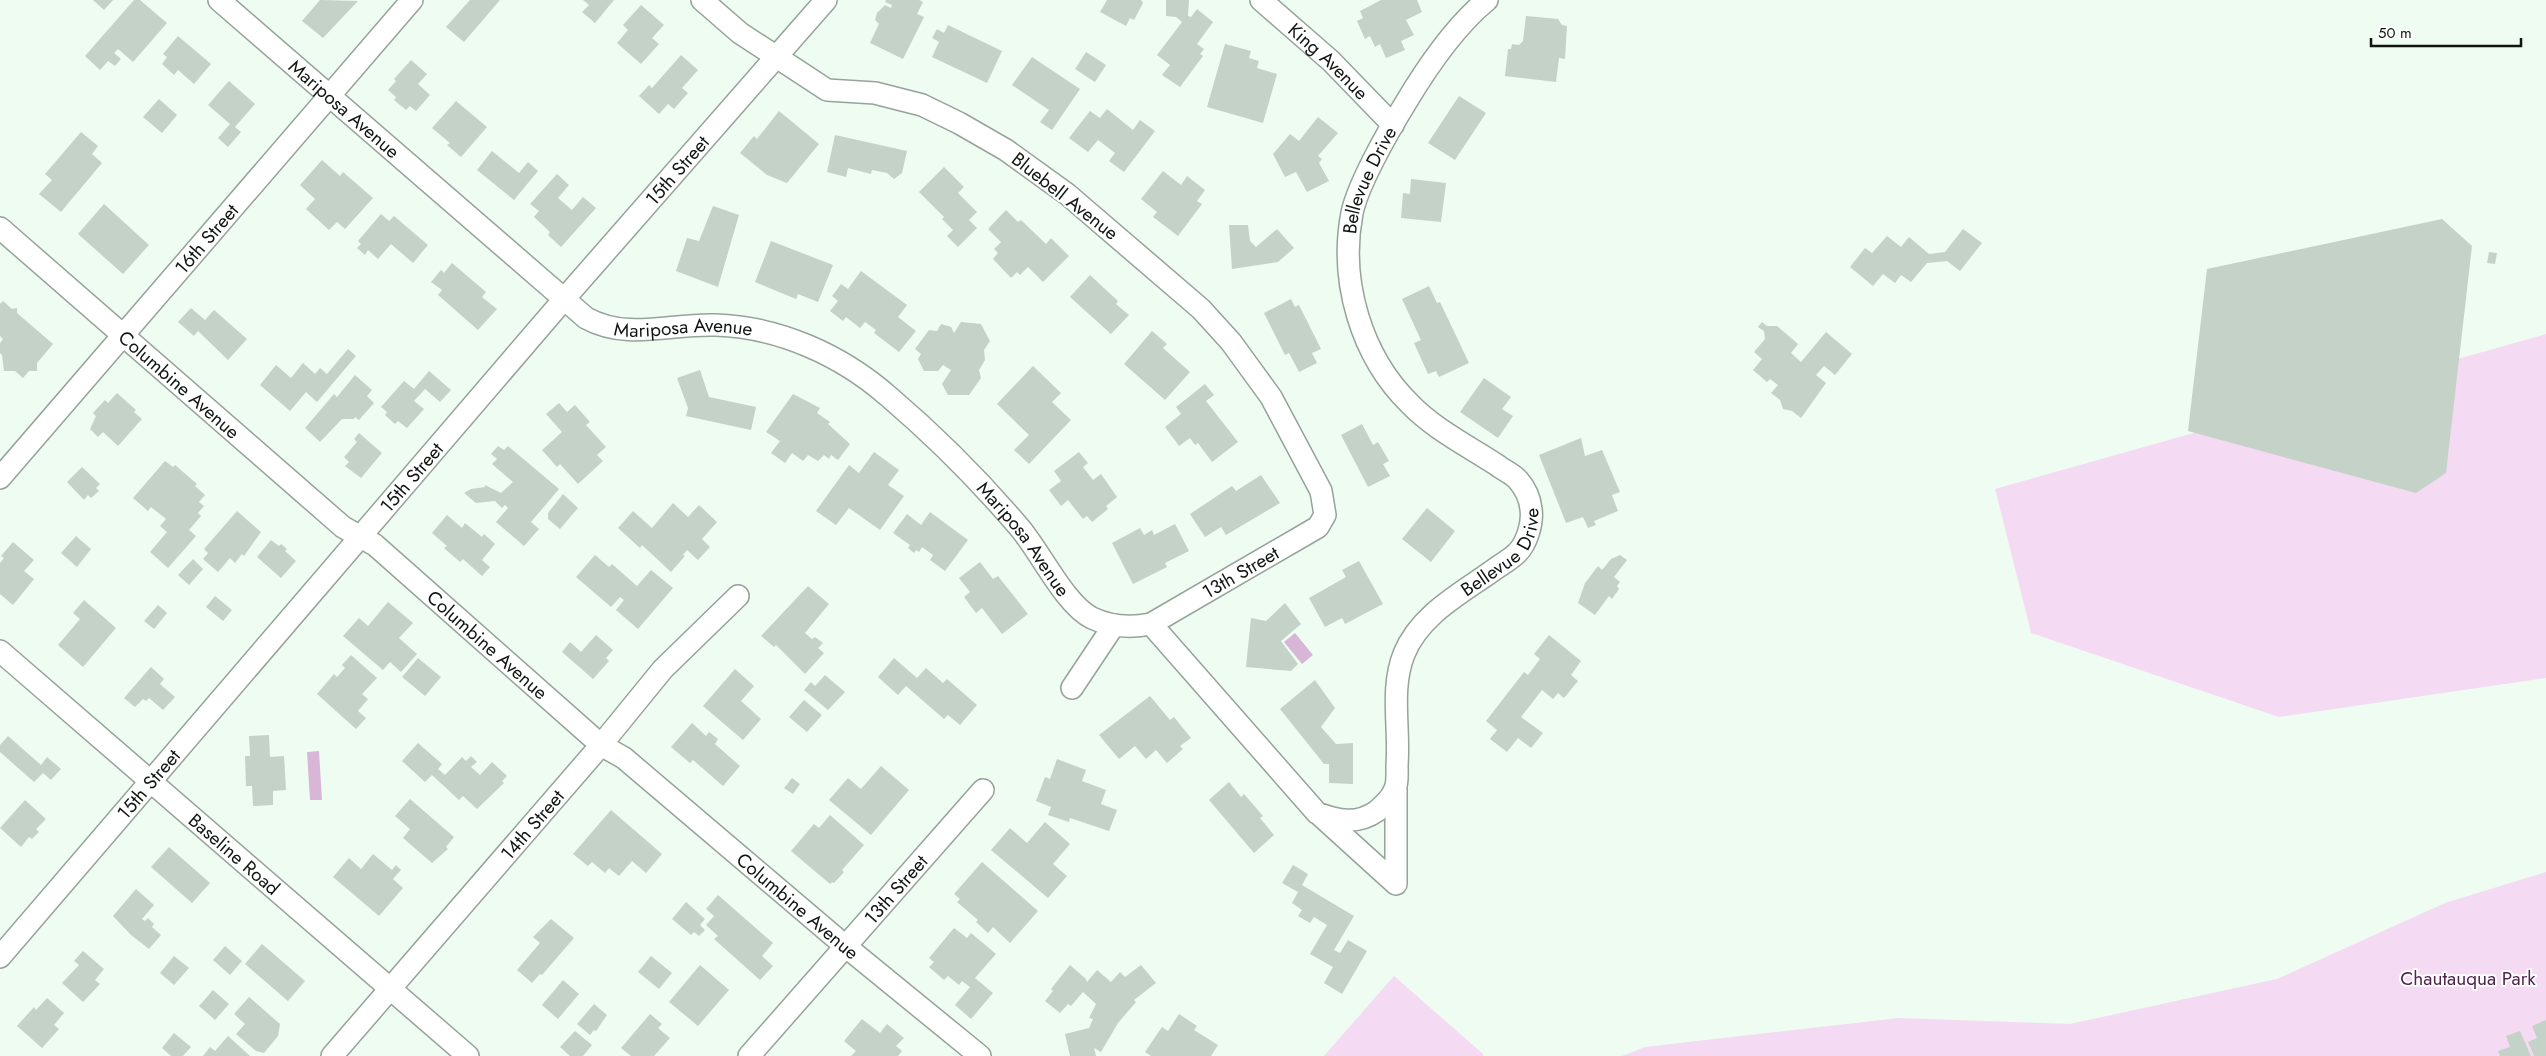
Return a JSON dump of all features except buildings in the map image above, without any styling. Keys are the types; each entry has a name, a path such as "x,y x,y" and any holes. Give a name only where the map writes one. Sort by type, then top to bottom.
{"street":[{"name":"Mariposa Avenue","path":"219,0 586,318 601,326 630,332 659,327 717,325 774,334 815,348 853,369 888,395 964,466 1021,529 1075,605 1092,618 1114,625 1131,628 1151,624"},
{"name":"16th Street","path":"0,478 121,334 412,0"},
{"name":"Bluebell Avenue","path":"702,0 740,33 775,58 827,90 875,93 922,105 959,123 1006,150 1067,194 1201,309 1231,342 1276,405 1321,491 1325,515"},
{"name":"15th Street","path":"0,957 565,298 826,0"},
{"name":"King Avenue","path":"1261,0 1331,61 1393,125"},
{"name":"Bellevue Drive","path":"1317,813 1396,884 1396,790 1399,746 1396,691 1404,655 1415,633 1432,614 1518,552 1528,535 1532,512 1528,495 1518,480 1430,421 1410,405 1388,379 1364,337 1353,301 1348,263 1352,212 1393,125 1416,86 1452,35 1487,0"},
{"name":"Columbine Avenue","path":"0,228 121,334 232,427 344,527 375,544 601,745 624,758 844,945 980,1056"},
{"name":"13th Street","path":"1151,624 1318,527 1325,515"},
{"name":"14th Street","path":"332,1056 601,745 663,669 738,596"},
{"path":"1151,624 1317,813 1336,820 1354,820 1371,815 1386,804 1396,790"},
{"path":"1072,688 1114,625"},
{"name":"Baseline Road","path":"0,651 468,1056"},
{"name":"13th Street","path":"749,1056 844,945 983,790"}],"green space":[{"path":"2546,334 2546,678 2279,717 2031,633 1995,489"},
{"name":"Chautauqua Park","path":"2546,872 2546,1056 1622,1056 1645,1047 1899,1018 2070,1024 2277,979 2445,903"},
{"path":"1394,976 1483,1054 1483,1056 1324,1056"}],"shaded area":[{"path":"1295,633 1313,655 1302,664 1284,642"},
{"path":"319,751 322,800 310,800 307,752"}]}
